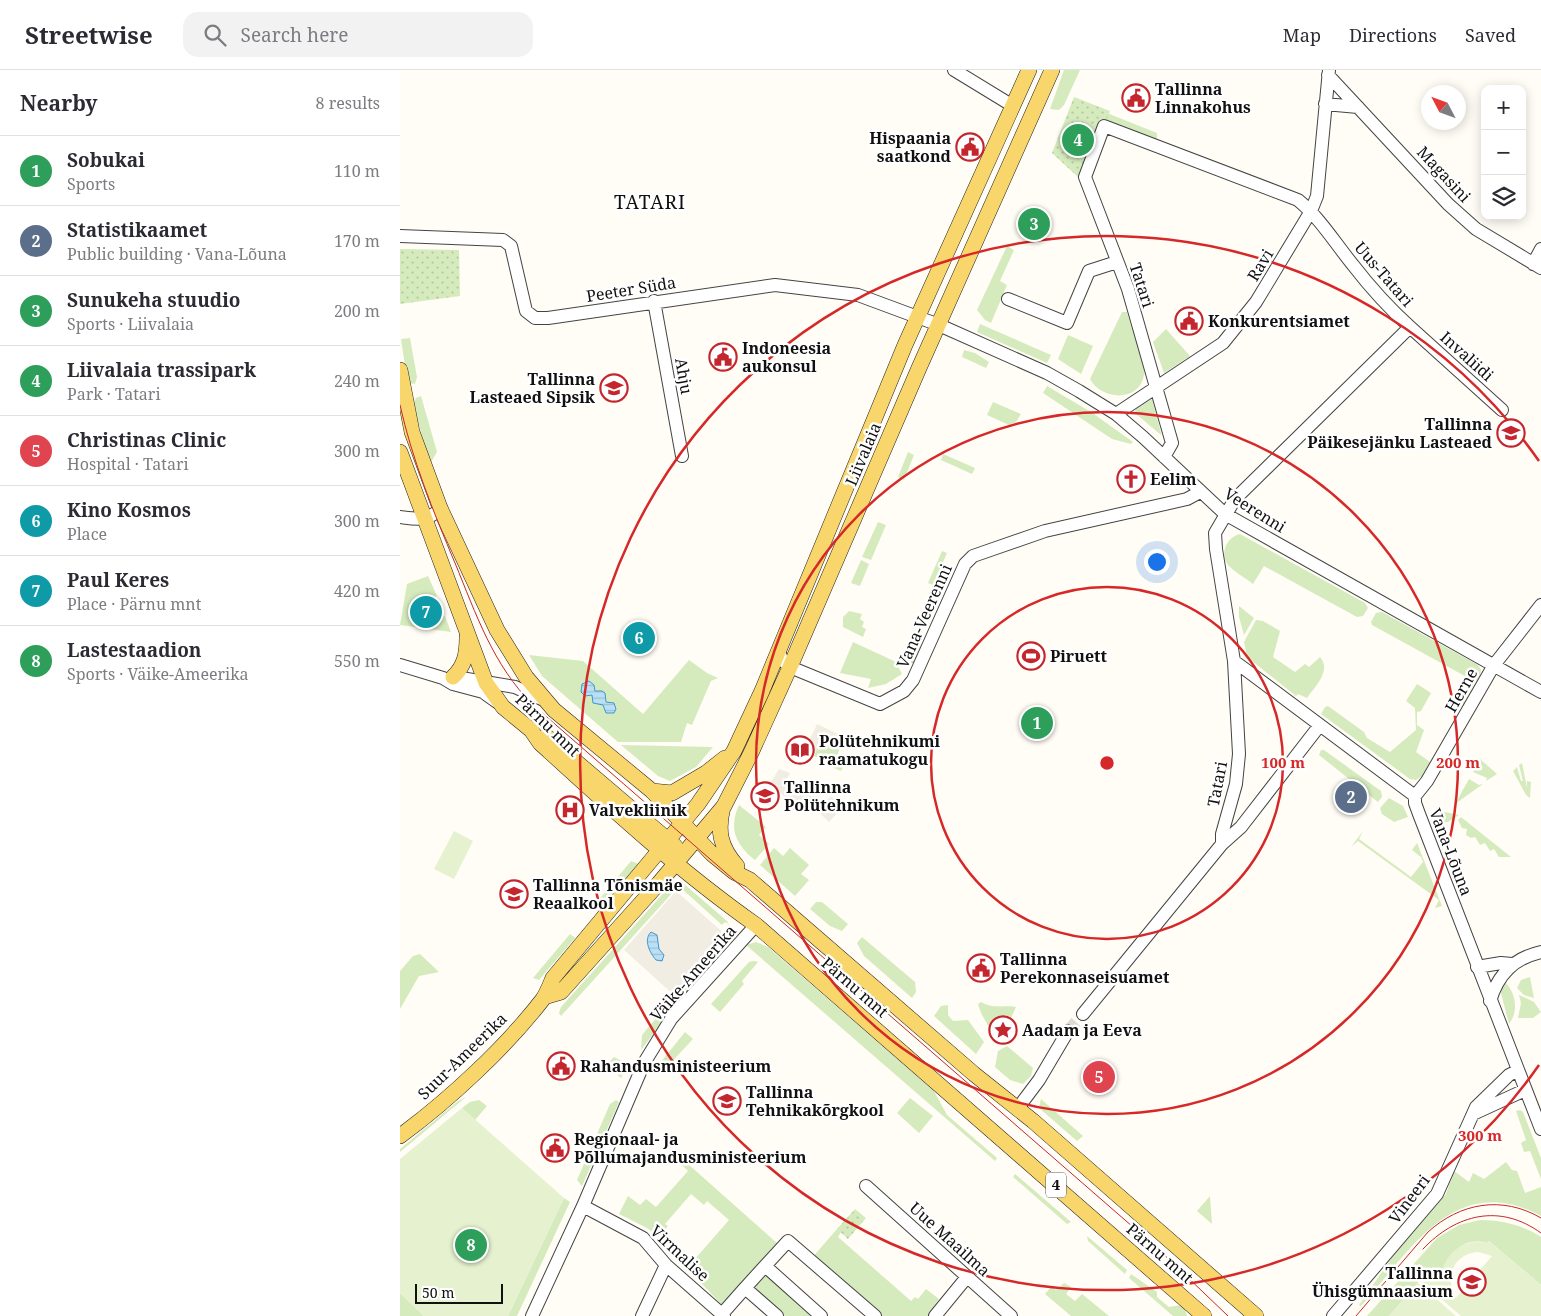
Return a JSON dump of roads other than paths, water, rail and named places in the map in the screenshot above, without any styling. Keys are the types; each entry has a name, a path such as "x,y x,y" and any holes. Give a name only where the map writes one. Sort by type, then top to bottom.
{"main road":[{"name":"Liivalaia","path":"663,845 716,780 734,751 779,650 918,318 1029,70"},
{"name":"Liivalaia","path":"687,850 724,806 751,753 1052,70"},
{"name":"Pärnu mnt","path":"400,370 401,391 412,432 440,508 497,630 516,663 544,700 652,791 682,823 687,850 708,891 756,924 1204,1316"},
{"name":"Pärnu mnt","path":"400,452 486,683 503,707 531,730 540,743 663,845 687,850 750,880 974,1074 1018,1108 1256,1316"},
{"path":"448,677 460,671 465,661 467,631"},
{"path":"652,791 672,793 734,751"},
{"path":"724,806 720,827 723,848 750,880"},
{"name":"Suur-Ameerika","path":"400,1136 459,1087 502,1044 544,997 553,978 663,845"},
{"name":"Suur-Ameerika","path":"544,997 561,992 687,850"}],"street":[{"path":"954,70 1013,106"},
{"name":"Ravi","path":"1116,414 1223,343 1256,302 1311,211 1317,196 1328,73"},
{"name":"Magasini","path":"1328,73 1448,204 1476,229 1537,266"},
{"path":"1325,104 1358,106"},
{"name":"Uus-Tatari","path":"1104,126 1298,200 1311,211 1354,267 1392,311 1410,327 1235,499 1226,514"},
{"name":"Tatari","path":"1104,126 1085,177 1128,289 1156,386 1172,444 1164,456"},
{"name":"Peeter Süda","path":"400,236 503,240 511,246 526,311 535,318 548,318 654,301 775,285 858,295 939,325"},
{"path":"1537,266 1541,249"},
{"path":"1008,299 1067,324 1089,271 1117,262"},
{"name":"Ahju","path":"654,301 682,456"},
{"name":"Veerenni","path":"939,325 1048,373 1116,414 1226,514 1541,692"},
{"name":"Invaliidi","path":"1410,327 1502,410"},
{"name":"Vana-Veerenni","path":"790,667 880,704 904,691 913,680 965,564 979,552 1094,519 1187,499 1200,492"},
{"path":"400,517 424,519 435,515 440,508"},
{"name":"Tatari","path":"1083,1014 1222,844 1222,834 1236,784 1239,754 1234,662 1216,549 1216,533 1226,514"},
{"name":"Herne","path":"1415,796 1427,781 1494,665 1541,605"},
{"path":"779,650 782,660 790,667"},
{"name":"Vana-Lõuna","path":"1234,662 1415,796 1417,808 1477,967 1541,1129"},
{"path":"400,665 448,677 486,683"},
{"path":"448,677 453,684 483,692 503,707"},
{"name":"Pärnu mnt","path":"486,683 515,687 544,700"},
{"path":"1222,844 1241,827 1320,726"},
{"name":"Väike-Ameerika","path":"532,1316 583,1206 644,1063 676,1013 756,924"},
{"path":"1477,967 1501,963 1512,964 1541,952"},
{"path":"1490,1001 1494,989 1512,964"},
{"path":"1018,1108 1039,1080 1068,1031"},
{"name":"Vineeri","path":"1335,1315 1348,1297 1437,1194 1473,1114 1482,1099 1508,1075 1517,1071"},
{"path":"1473,1114 1525,1090"},
{"name":"Uue Maailma","path":"866,1186 1011,1316"},
{"name":"Virmalise","path":"583,1206 643,1238 666,1264 723,1315"},
{"path":"723,1315 788,1241 875,1316"},
{"path":"642,1316 666,1264"},
{"path":"765,1266 821,1316"},
{"path":"935,1316 968,1277"},
{"path":"745,1288 777,1316"}],"water":[{"path":"589,681 594,685 595,691 605,693 606,702 614,703 616,709 614,713 606,713 603,705 593,703 592,695 585,696 581,692 582,684"},
{"path":"651,932 657,935 659,949 664,955 662,961 656,960 647,943"}],"tunnel":[{"path":"1068,1031 1083,1014"}],"tram line":[{"path":"400,405 424,485 478,620 496,656 519,690 533,705 1156,1247 1228,1316"},
{"path":"1356,1316 1428,1232 1454,1214 1482,1205 1497,1205 1511,1206 1541,1218"},
{"path":"1423,1249 1450,1228 1464,1221 1479,1217 1510,1218 1526,1224 1541,1233"}],"place":[{"name":"Tallinna Linnakohus","path":"1136,98"},
{"name":"Liivalaia trassipark","path":"1078,140"},
{"name":"Hispaania saatkond","path":"970,147"},
{"name":"Sunukeha stuudio","path":"1034,224"},
{"name":"Konkurentsiamet","path":"1189,321"},
{"name":"Indoneesia aukonsul","path":"723,357"},
{"name":"Tallinna Lasteaed Sipsik","path":"614,388"},
{"name":"Tallinna Päikesejänku Lasteaed","path":"1511,433"},
{"name":"Eelim","path":"1131,479"},
{"name":"Paul Keres","path":"426,612"},
{"name":"Kino Kosmos","path":"639,638"},
{"name":"Piruett","path":"1031,656"},
{"name":"Sobukai","path":"1037,723"},
{"name":"Polütehnikumi raamatukogu","path":"800,750"},
{"name":"Tallinna Polütehnikum","path":"765,796"},
{"name":"Statistikaamet","path":"1351,797"},
{"name":"Valvekliinik","path":"570,810"},
{"name":"Tallinna Tõnismäe Reaalkool","path":"514,894"},
{"name":"Tallinna Perekonnaseisuamet","path":"981,968"},
{"name":"Aadam ja Eeva","path":"1003,1030"},
{"name":"Rahandusministeerium","path":"561,1066"},
{"name":"Christinas Clinic","path":"1099,1077"},
{"name":"Tallinna Tehnikakõrgkool","path":"727,1101"},
{"name":"Regionaal- ja Põllumajandusministeerium","path":"555,1148"},
{"name":"Lastestaadion","path":"471,1245"},
{"name":"Tallinna Ühisgümnaasium","path":"1472,1282"}],"district":[{"name":"TATARI","path":"650,202"}]}
